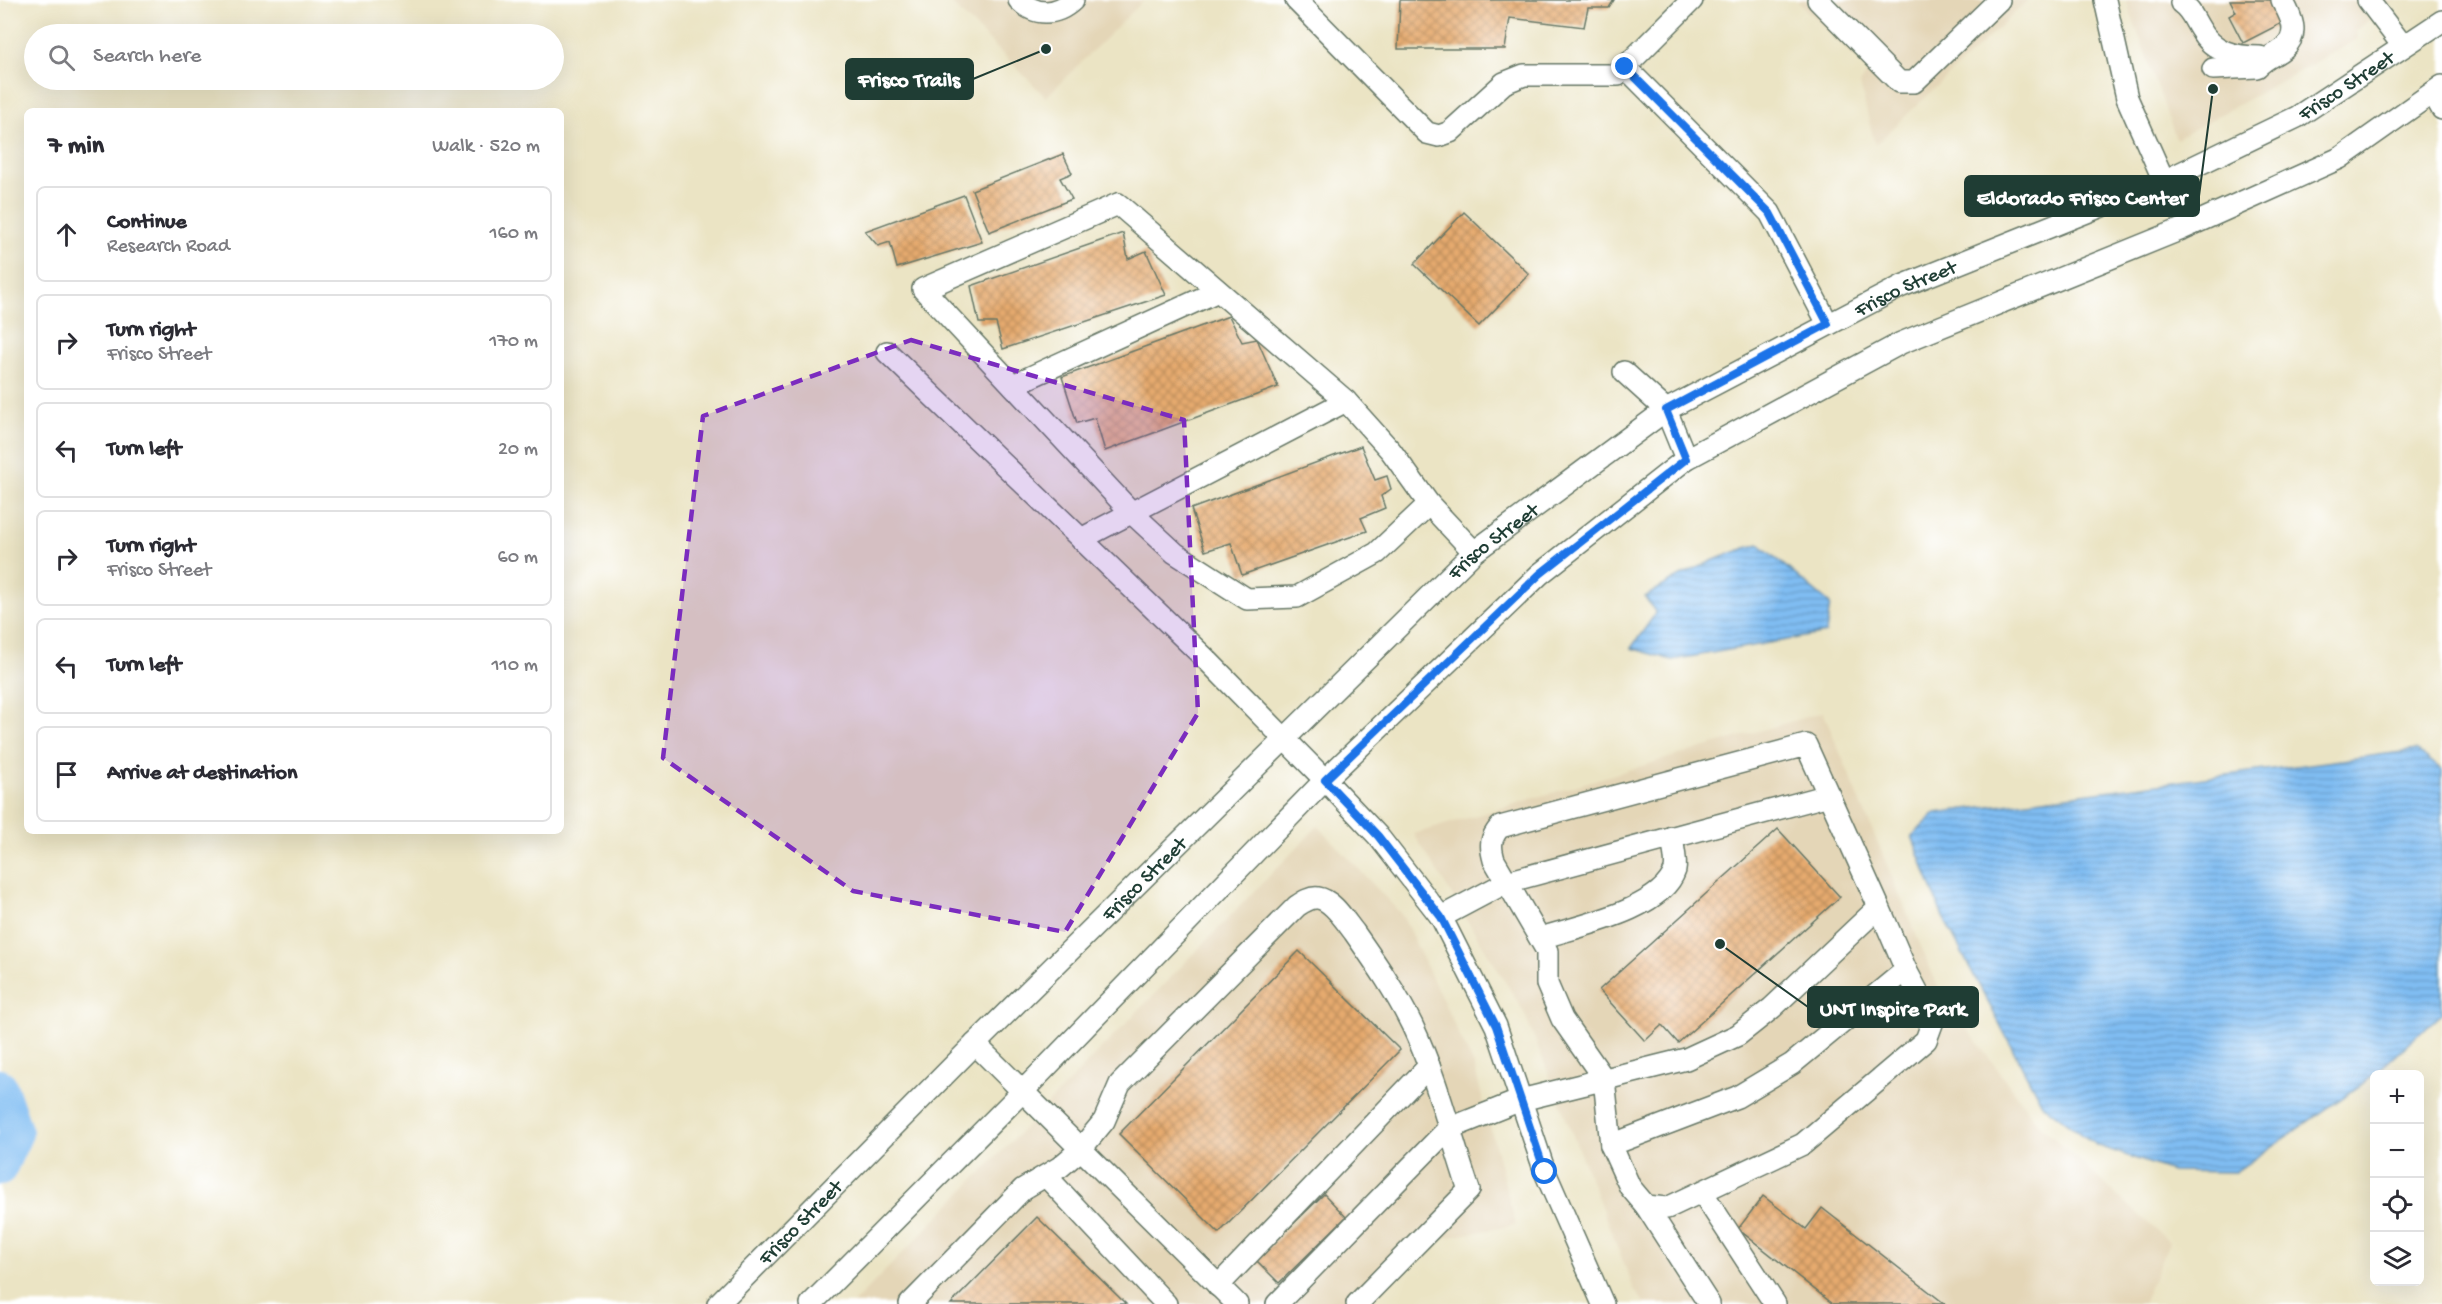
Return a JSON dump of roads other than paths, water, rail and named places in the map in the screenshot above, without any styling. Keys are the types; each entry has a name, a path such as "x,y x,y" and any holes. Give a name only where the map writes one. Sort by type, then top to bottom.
{"street":[{"path":"1019,0 1027,8 1048,14 1073,0"},
{"path":"1296,0 1427,133 1439,136 1450,132 1504,83 1524,75 1618,75 1692,0"},
{"path":"1818,0 1899,82 1914,82 1998,0"},
{"path":"2105,0 2127,98 2164,181"},
{"path":"2213,69 2257,67 2266,57 2285,47 2293,35 2293,21 2282,0"},
{"path":"2368,0 2403,46"},
{"path":"2181,3 2190,10 2205,38 2223,52 2243,58 2266,57"},
{"name":"Frisco Street","path":"718,1304 975,1044 1474,552 1666,410 1902,286 2164,181 2297,117 2442,21"},
{"path":"1625,67 1770,213 1828,324"},
{"path":"811,1304 1022,1092 1325,780 1540,574 1686,459 1901,343 2182,229 2340,158 2439,96"},
{"path":"1429,504 1377,553 1297,597 1246,599 1175,554 1132,513 923,289 1118,204 1346,401 1391,451 1429,504 1474,552"},
{"path":"1013,385 1218,291"},
{"path":"887,352 1209,662 1283,740 1325,780 1378,836 1441,917 1496,1026 1545,1172 1603,1304"},
{"path":"1624,372 1666,410 1686,459"},
{"path":"1081,539 1346,401"},
{"path":"1646,1206 1667,1208 1803,1144 1926,1040 1933,1021 1906,970 1806,745 1512,822 1492,835 1494,860 1547,951 1547,984 1562,1019 1604,1079 1611,1145 1630,1187 1646,1206 1709,1304"},
{"path":"1441,917 1507,882 1829,795"},
{"path":"1541,939 1641,906 1661,892 1676,867 1672,837"},
{"path":"910,1304 1023,1189 1060,1167 1080,1150 1104,1120 1120,1084 1297,906 1308,899 1317,898 1325,901 1340,914 1380,968 1412,1025 1429,1066 1469,1190 1357,1304"},
{"path":"1277,1304 1448,1129 1521,1100 1686,1059 1738,1035 1772,1008 1879,907"},
{"path":"1611,1145 1746,1091 1792,1064 1906,970"},
{"path":"975,1044 1237,1304"},
{"path":"1218,1286 1429,1066"},
{"path":"1046,1176 1166,1304"},
{"path":"1702,1192 1775,1304"}],"water":[{"path":"1759,544 1830,604 1826,633 1672,660 1631,648 1656,613 1645,597 1700,566"},
{"path":"2417,750 2442,770 2442,1013 2379,1070 2370,1070 2368,1080 2235,1172 2172,1171 2096,1145 2042,1104 1942,915 1912,836 1936,813"}],"waterway":[{"path":"0,1086 16,1133 0,1168"}],"place":[{"name":"Frisco Trails","path":"1046,49"},
{"name":"Eldorado Frisco Center","path":"2213,89"},
{"name":"UNT Inspire Park","path":"1720,944"}]}
